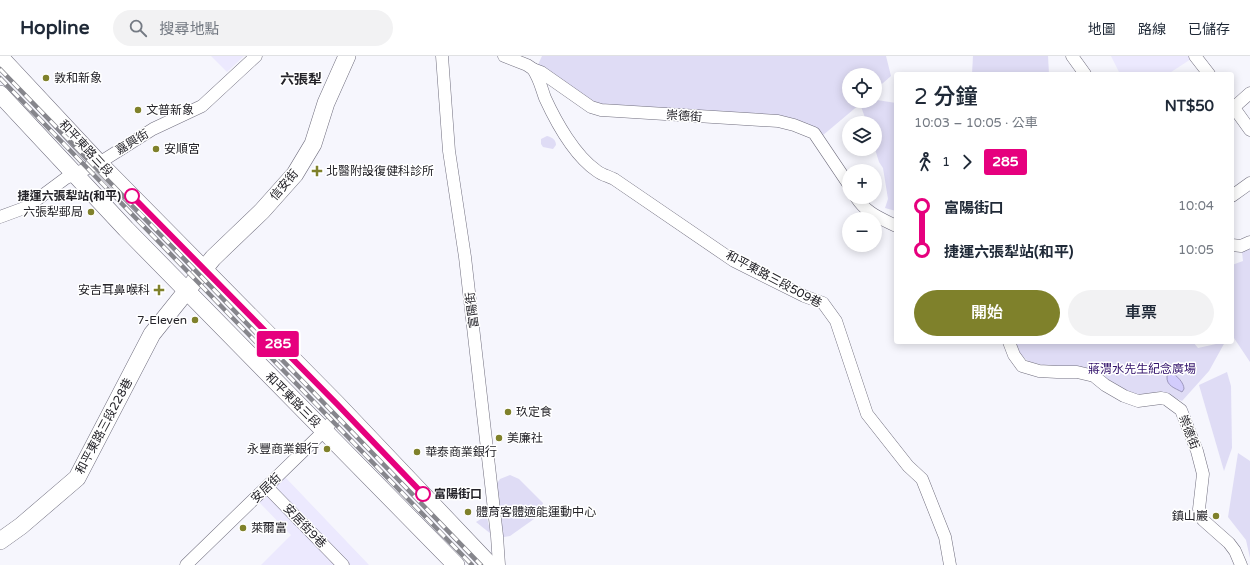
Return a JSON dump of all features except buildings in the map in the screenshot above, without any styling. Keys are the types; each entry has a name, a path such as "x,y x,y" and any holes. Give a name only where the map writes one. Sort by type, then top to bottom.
{"main road":[{"name":"信安街","path":"186,291 214,258 262,211 296,174 313,144 326,104 347,56"},
{"name":"和平東路三段","path":"0,57 99,162 342,409 490,565"},
{"name":"和平東路三段","path":"0,94 186,291 456,565"},
{"name":"和平東路三段228巷","path":"0,541 22,526 77,478 152,334 186,291"}],"street":[{"name":"嘉興街","path":"0,217 27,207 74,173 99,162 153,129 202,106 256,56"},
{"name":"富陽街","path":"442,56 449,151 465,257 499,565"},
{"name":"崇德街","path":"504,56 527,65 533,70 542,72 590,107 601,110 778,121 794,124 814,133 842,175"},
{"path":"1072,56 1084,72"},
{"path":"1196,56 1208,72"},
{"name":"和平東路三段509巷","path":"533,70 540,81 544,96 557,122 583,160 598,172 614,179 734,261 804,296 823,303 836,321 867,414 908,466 922,479 945,537 950,565"},
{"path":"1234,106 1250,93"},
{"path":"1234,108 1250,130"},
{"path":"1234,195 1250,183"},
{"path":"860,204 872,214 894,225"},
{"path":"1234,245 1241,246 1250,242"},
{"name":"崇德街","path":"1010,344 1014,355 1022,366 1039,371 1077,372 1094,376 1105,385 1124,396 1138,401 1162,398 1166,399 1181,410 1197,451 1203,474 1199,509 1203,520 1229,543 1241,565"},
{"name":"安居街","path":"186,565 324,432 342,409"},
{"name":"安居街9巷","path":"267,487 343,565"}],"shaded area":[{"path":"211,56 244,56 227,72"},
{"path":"1111,56 1189,56 1191,59 1171,72 1119,72"},
{"path":"1171,373 1180,380 1184,387 1182,392 1169,384 1167,376"},
{"path":"285,477 369,565 261,565 291,535 259,502"}],"green space":[{"path":"542,56 886,56 891,76 882,84 882,68 842,68 842,108 855,108 846,116 842,116 842,119 822,136 777,119 591,106 536,69"},
{"path":"973,56 1048,56 1049,72 972,72"},
{"path":"882,101 894,103 894,210 885,208 888,199 882,164 879,162 877,156 882,156 882,116 864,116 861,108 882,108"},
{"path":"547,136 552,138 555,142 556,145 553,149 543,147 541,144 541,139"},
{"path":"1250,246 1250,362 1234,338 1234,264 1243,261 1242,252 1246,247"},
{"name":"蔣渭水先生紀念廣場","path":"1015,344 1195,344 1198,348 1216,344 1224,344 1209,371 1182,401 1160,391 1148,395 1137,396 1121,389 1094,371 1082,367 1048,366 1029,362 1017,351"},
{"path":"1227,372 1231,386 1232,448 1224,471 1199,385"},
{"path":"1238,453 1250,461 1250,558 1246,540 1228,517"},
{"path":"510,475 519,479 543,503 541,514 510,536 504,537 501,535 495,486 500,479"},
{"path":"486,516 487,518 491,534 476,522"}],"railway":[{"path":"0,69 481,565"},
{"path":"0,78 472,565"}],"bus line":[{"name":"285","path":"132,196 337,404 423,494"}],"place":[{"name":"敦和新象","path":"46,78"},
{"name":"文普新象","path":"138,110"},
{"name":"安順宮","path":"156,149"},
{"name":"北醫附設復健科診所","path":"317,171"},
{"name":"捷運六張犁站(和平)","path":"132,196"},
{"name":"六張犁郵局","path":"91,212"},
{"name":"安吉耳鼻喉科","path":"159,290"},
{"name":"7-Eleven","path":"195,320"},
{"name":"玖定食","path":"508,412"},
{"name":"美廉社","path":"499,438"},
{"name":"永豐商業銀行","path":"327,449"},
{"name":"華泰商業銀行","path":"417,452"},
{"name":"富陽街口","path":"423,494"},
{"name":"體育客體適能運動中心","path":"468,512"},
{"name":"鎮山巖","path":"1216,516"},
{"name":"萊爾富","path":"243,528"}],"district":[{"name":"六張犁","path":"301,79"}]}
